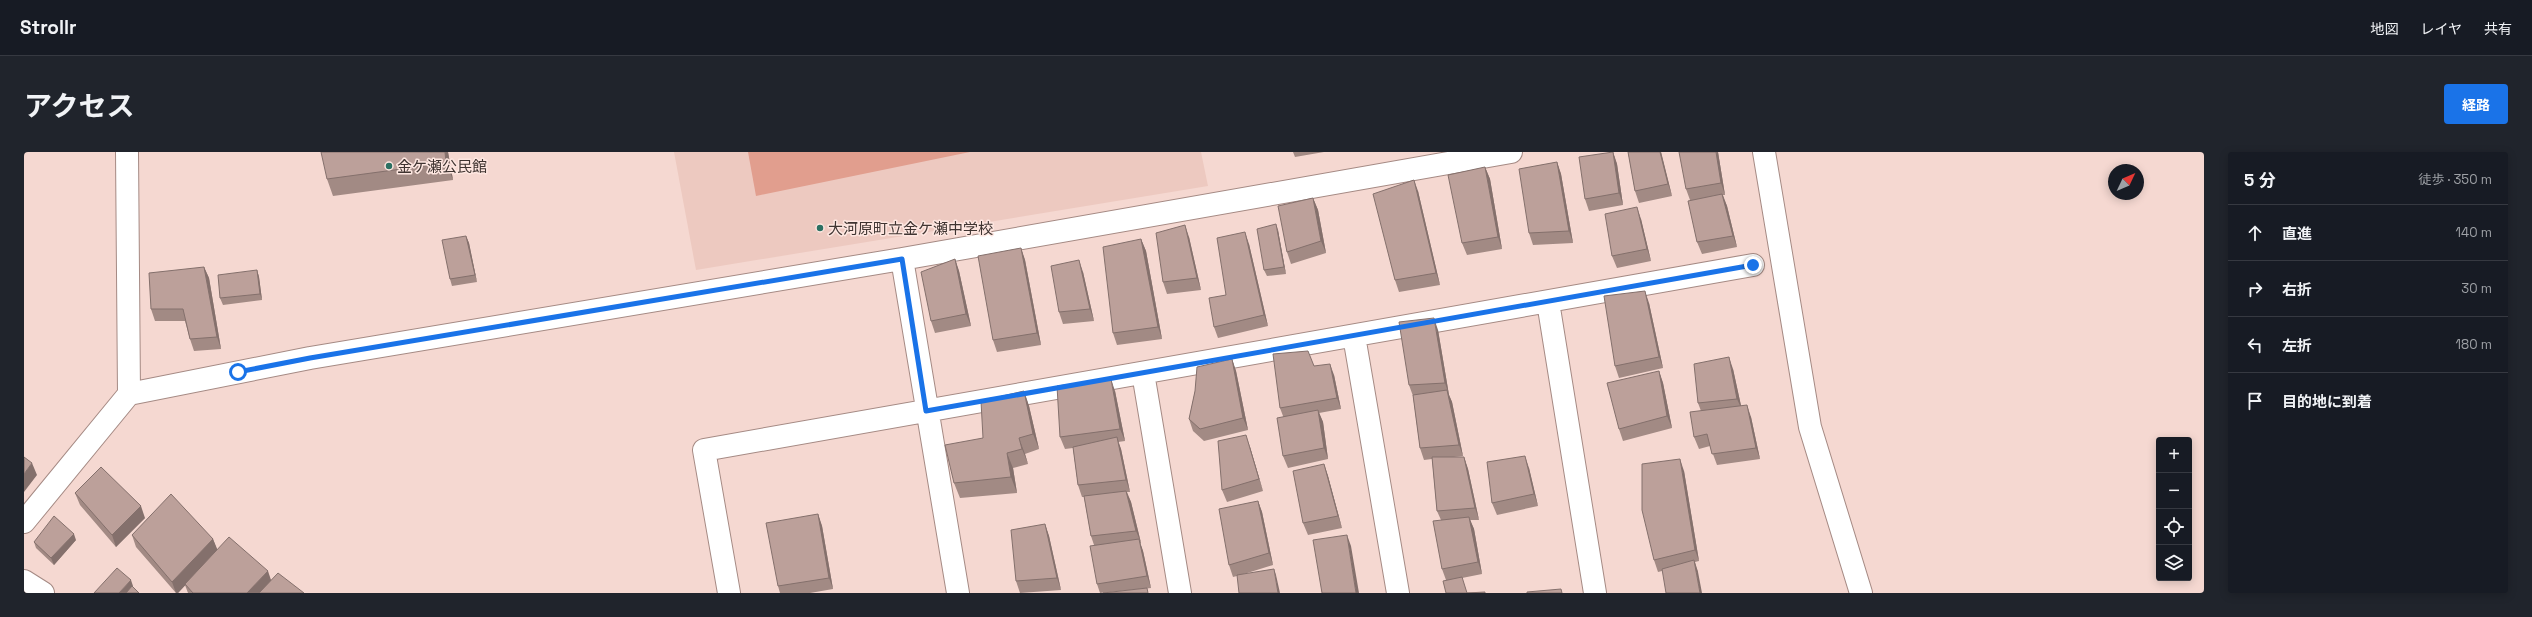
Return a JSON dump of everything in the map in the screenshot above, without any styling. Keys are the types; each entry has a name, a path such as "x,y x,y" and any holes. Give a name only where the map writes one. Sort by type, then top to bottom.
{"street":[{"path":"127,152 129,394"},
{"path":"24,522 129,394 310,358 902,259 1511,152"},
{"path":"1764,152 1810,427 1861,593"},
{"path":"902,259 926,411 958,593"},
{"path":"729,593 704,450 1753,265"},
{"path":"1548,302 1595,593"},
{"path":"1354,336 1398,593"},
{"path":"1143,373 1180,593"},
{"path":"24,581 43,593"}],"shaded area":[{"name":"大河原町立金ケ瀬中学校","path":"674,152 1201,152 1208,186 696,270"},
{"path":"748,152 970,152 756,196"}],"building":[{"path":"321,152 445,152 446,163 327,179"},
{"path":"1613,152 1619,193 1585,199 1579,157"},
{"path":"1628,152 1660,152 1668,184 1635,191"},
{"path":"1679,152 1716,152 1721,183 1686,189"},
{"path":"1557,162 1569,231 1529,233 1519,169"},
{"path":"1485,167 1498,237 1462,243 1448,175"},
{"path":"1414,180 1436,273 1395,280 1373,194"},
{"path":"1722,194 1733,236 1697,242 1688,201"},
{"path":"1313,198 1321,241 1287,252 1278,206"},
{"path":"1637,207 1647,249 1612,256 1605,214"},
{"path":"1276,224 1284,267 1264,270 1257,229"},
{"path":"1185,225 1197,278 1163,282 1156,233"},
{"path":"1245,232 1264,315 1214,327 1209,298 1226,295 1217,238"},
{"path":"466,236 475,275 450,279 442,240"},
{"path":"1141,239 1158,327 1113,333 1103,247"},
{"path":"1021,248 1037,333 993,340 978,256"},
{"path":"955,259 966,314 931,321 921,272"},
{"path":"1079,260 1090,309 1059,312 1051,266"},
{"path":"204,267 217,337 190,339 183,309 151,309 149,273"},
{"path":"257,270 260,294 220,298 218,275"},
{"path":"1645,291 1659,357 1615,366 1604,296"},
{"path":"1434,318 1445,383 1409,385 1399,322"},
{"path":"1308,351 1314,366 1330,364 1337,398 1280,408 1273,354"},
{"path":"1729,357 1737,399 1698,403 1694,364"},
{"path":"1232,359 1243,418 1200,429 1189,419 1195,391 1197,367"},
{"path":"1659,371 1667,416 1619,429 1607,383"},
{"path":"1111,379 1120,429 1060,437 1057,386"},
{"path":"1447,390 1459,445 1420,448 1413,395"},
{"path":"1024,391 1033,434 1019,438 1022,449 1007,453 1011,477 954,483 945,445 983,438 981,401"},
{"path":"1747,405 1756,448 1712,454 1707,434 1694,437 1690,412"},
{"path":"1318,410 1324,448 1283,456 1277,418"},
{"path":"1246,435 1259,479 1222,490 1218,441"},
{"path":"1117,437 1126,480 1078,485 1073,447"},
{"path":"1525,456 1534,494 1492,503 1487,462"},
{"path":"24,457 32,463 24,474"},
{"path":"1432,457 1464,457 1475,508 1437,511"},
{"path":"1680,459 1695,550 1654,560 1642,510 1642,464"},
{"path":"1324,464 1338,516 1303,523 1293,471"},
{"path":"101,467 141,506 112,535 75,493"},
{"path":"1126,491 1136,531 1091,536 1084,496"},
{"path":"171,494 213,539 172,582 132,535"},
{"path":"1258,501 1269,553 1229,565 1219,509"},
{"path":"818,514 829,578 778,586 766,523"},
{"path":"54,516 74,534 51,558 34,542"},
{"path":"1469,517 1478,562 1442,569 1433,521"},
{"path":"1045,524 1057,578 1016,581 1011,530"},
{"path":"1347,535 1356,593 1322,593 1313,540"},
{"path":"229,537 268,571 247,593 193,593 185,584"},
{"path":"1139,539 1147,576 1097,584 1090,546"},
{"path":"1694,560 1700,593 1666,593 1662,569"},
{"path":"117,568 131,580 119,593 94,593"},
{"path":"1274,569 1278,593 1239,593 1237,575"},
{"path":"278,573 304,593 259,593"},
{"path":"1462,577 1467,593 1446,593 1443,581"},
{"path":"132,586 139,593 126,593"},
{"path":"1147,588 1148,593 1103,593"},
{"path":"1561,589 1562,593 1527,593 1527,592"}],"place":[{"name":"金ケ瀬公民館","path":"389,166"},
{"name":"大河原町立金ケ瀬中学校","path":"820,228"}],"route":[{"path":"238,372 310,358 902,259 926,411 1753,265"}]}
